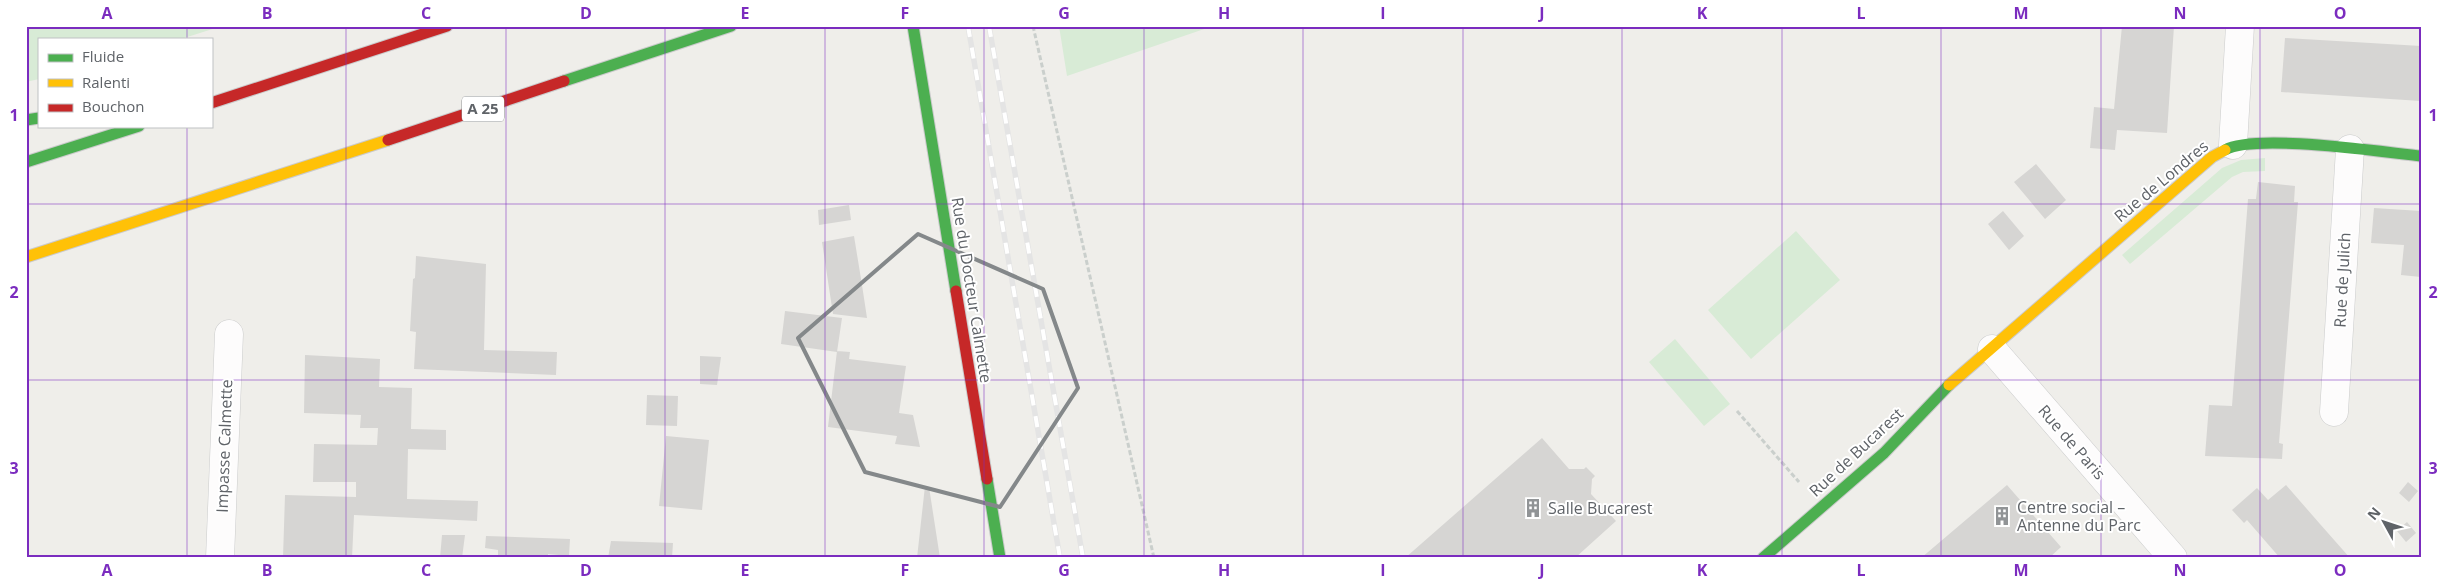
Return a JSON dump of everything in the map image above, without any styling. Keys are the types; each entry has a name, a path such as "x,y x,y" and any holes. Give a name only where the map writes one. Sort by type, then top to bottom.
{"main road":[{"path":"212,103 446,26"},
{"name":"A 25","path":"26,257 235,191 731,26"},
{"name":"Rue du Docteur Calmette","path":"913,26 1000,558"},
{"path":"260,75 357,56"},
{"path":"26,162 133,128"},
{"name":"Rue de Londres","path":"1992,348 2212,156 2233,146 2271,142 2421,156"},
{"name":"Rue de Bucarest","path":"1763,558 1884,453 1943,390 1992,348"}],"street":[{"path":"2233,146 2240,26"},
{"name":"Rue de Julich","path":"2334,412 2350,149"},
{"name":"Impasse Calmette","path":"220,558 229,334"},
{"name":"Rue de Paris","path":"1992,348 2173,558"}],"path":[{"path":"1033,26 1154,558"},
{"path":"1737,411 1821,507"}],"highlighted area":[{"path":"918,234 1043,289 1078,388 1000,507 865,472 798,338"}],"green space":[{"path":"26,26 222,26 184,38 38,38 38,79 26,82"},
{"path":"1059,26 1213,26 1067,76"},
{"path":"2265,158 2265,171 2243,172 2232,177 2130,264 2122,255 2222,168 2241,160"},
{"path":"1796,231 1840,280 1751,359 1708,310"},
{"path":"1675,339 1730,404 1704,426 1649,362"}],"building":[{"path":"2122,26 2174,26 2167,133 2117,130 2115,150 2090,148 2094,107 2114,109"},
{"path":"2285,38 2421,46 2421,101 2281,92"},
{"path":"2036,164 2066,200 2045,219 2014,182"},
{"path":"2258,182 2295,186 2294,202 2298,202 2279,443 2283,444 2282,459 2205,456 2209,405 2232,406 2248,199 2256,199"},
{"path":"849,205 851,220 819,225 818,210"},
{"path":"2374,208 2421,211 2421,277 2401,275 2404,245 2371,243"},
{"path":"2003,211 2024,236 2009,250 1988,224"},
{"path":"854,236 867,318 833,314 822,242"},
{"path":"416,256 486,264 484,350 557,352 556,375 414,369 416,332 410,331"},
{"path":"785,311 842,318 837,352 781,344"},
{"path":"837,351 850,352 849,359 906,366 899,413 913,415 920,447 895,444 897,436 828,427"},
{"path":"305,355 380,359 379,387 412,388 411,429 446,430 446,450 408,449 407,499 478,501 477,521 354,515 352,558 283,558 285,495 356,497 356,482 313,482 314,444 377,445 378,428 360,428 361,415 304,413"},
{"path":"700,356 721,357 717,385 700,384"},
{"path":"647,395 678,396 677,426 646,425"},
{"path":"666,436 709,440 702,510 659,506"},
{"name":"Salle Bucarest","path":"1542,438 1569,469 1584,469 1586,467 1595,476 1592,479 1591,494 1616,521 1575,558 1405,558"},
{"path":"2408,482 2418,491 2409,502 2399,493"},
{"name":"Centre social – Antenne du Parc","path":"2007,485 2061,547 2049,558 1921,558"},
{"path":"2286,485 2350,558 2280,558 2247,520 2244,523 2232,510 2257,488 2268,500"},
{"path":"925,486 929,487 940,558 917,558"},
{"path":"2407,522 2416,533 2406,542 2397,531"},
{"path":"442,535 465,535 462,558 440,558"},
{"path":"486,536 570,539 569,556 548,554 548,558 498,556 498,550 485,548"},
{"path":"611,541 673,543 672,558 608,558"}],"railway":[{"path":"968,26 1060,558"},
{"path":"989,26 1083,558"}],"traffic: fast":[{"path":"564,81 731,26"},
{"path":"913,26 956,291"},
{"path":"26,120 38,118"},
{"path":"26,162 133,128"},
{"path":"2225,150 2240,145 2290,143 2421,156"},
{"path":"1763,558 1884,453 1949,385"},
{"path":"987,479 1000,558"}],"traffic: slow":[{"path":"26,257 388,140"},
{"path":"1949,385 2212,157 2225,150"}],"traffic: jam":[{"path":"212,103 447,26"},
{"path":"388,140 564,81"},
{"path":"956,291 987,479"}],"place":[{"name":"Salle Bucarest","path":"1533,508"},
{"name":"Centre social – Antenne du Parc","path":"2002,516"}]}
